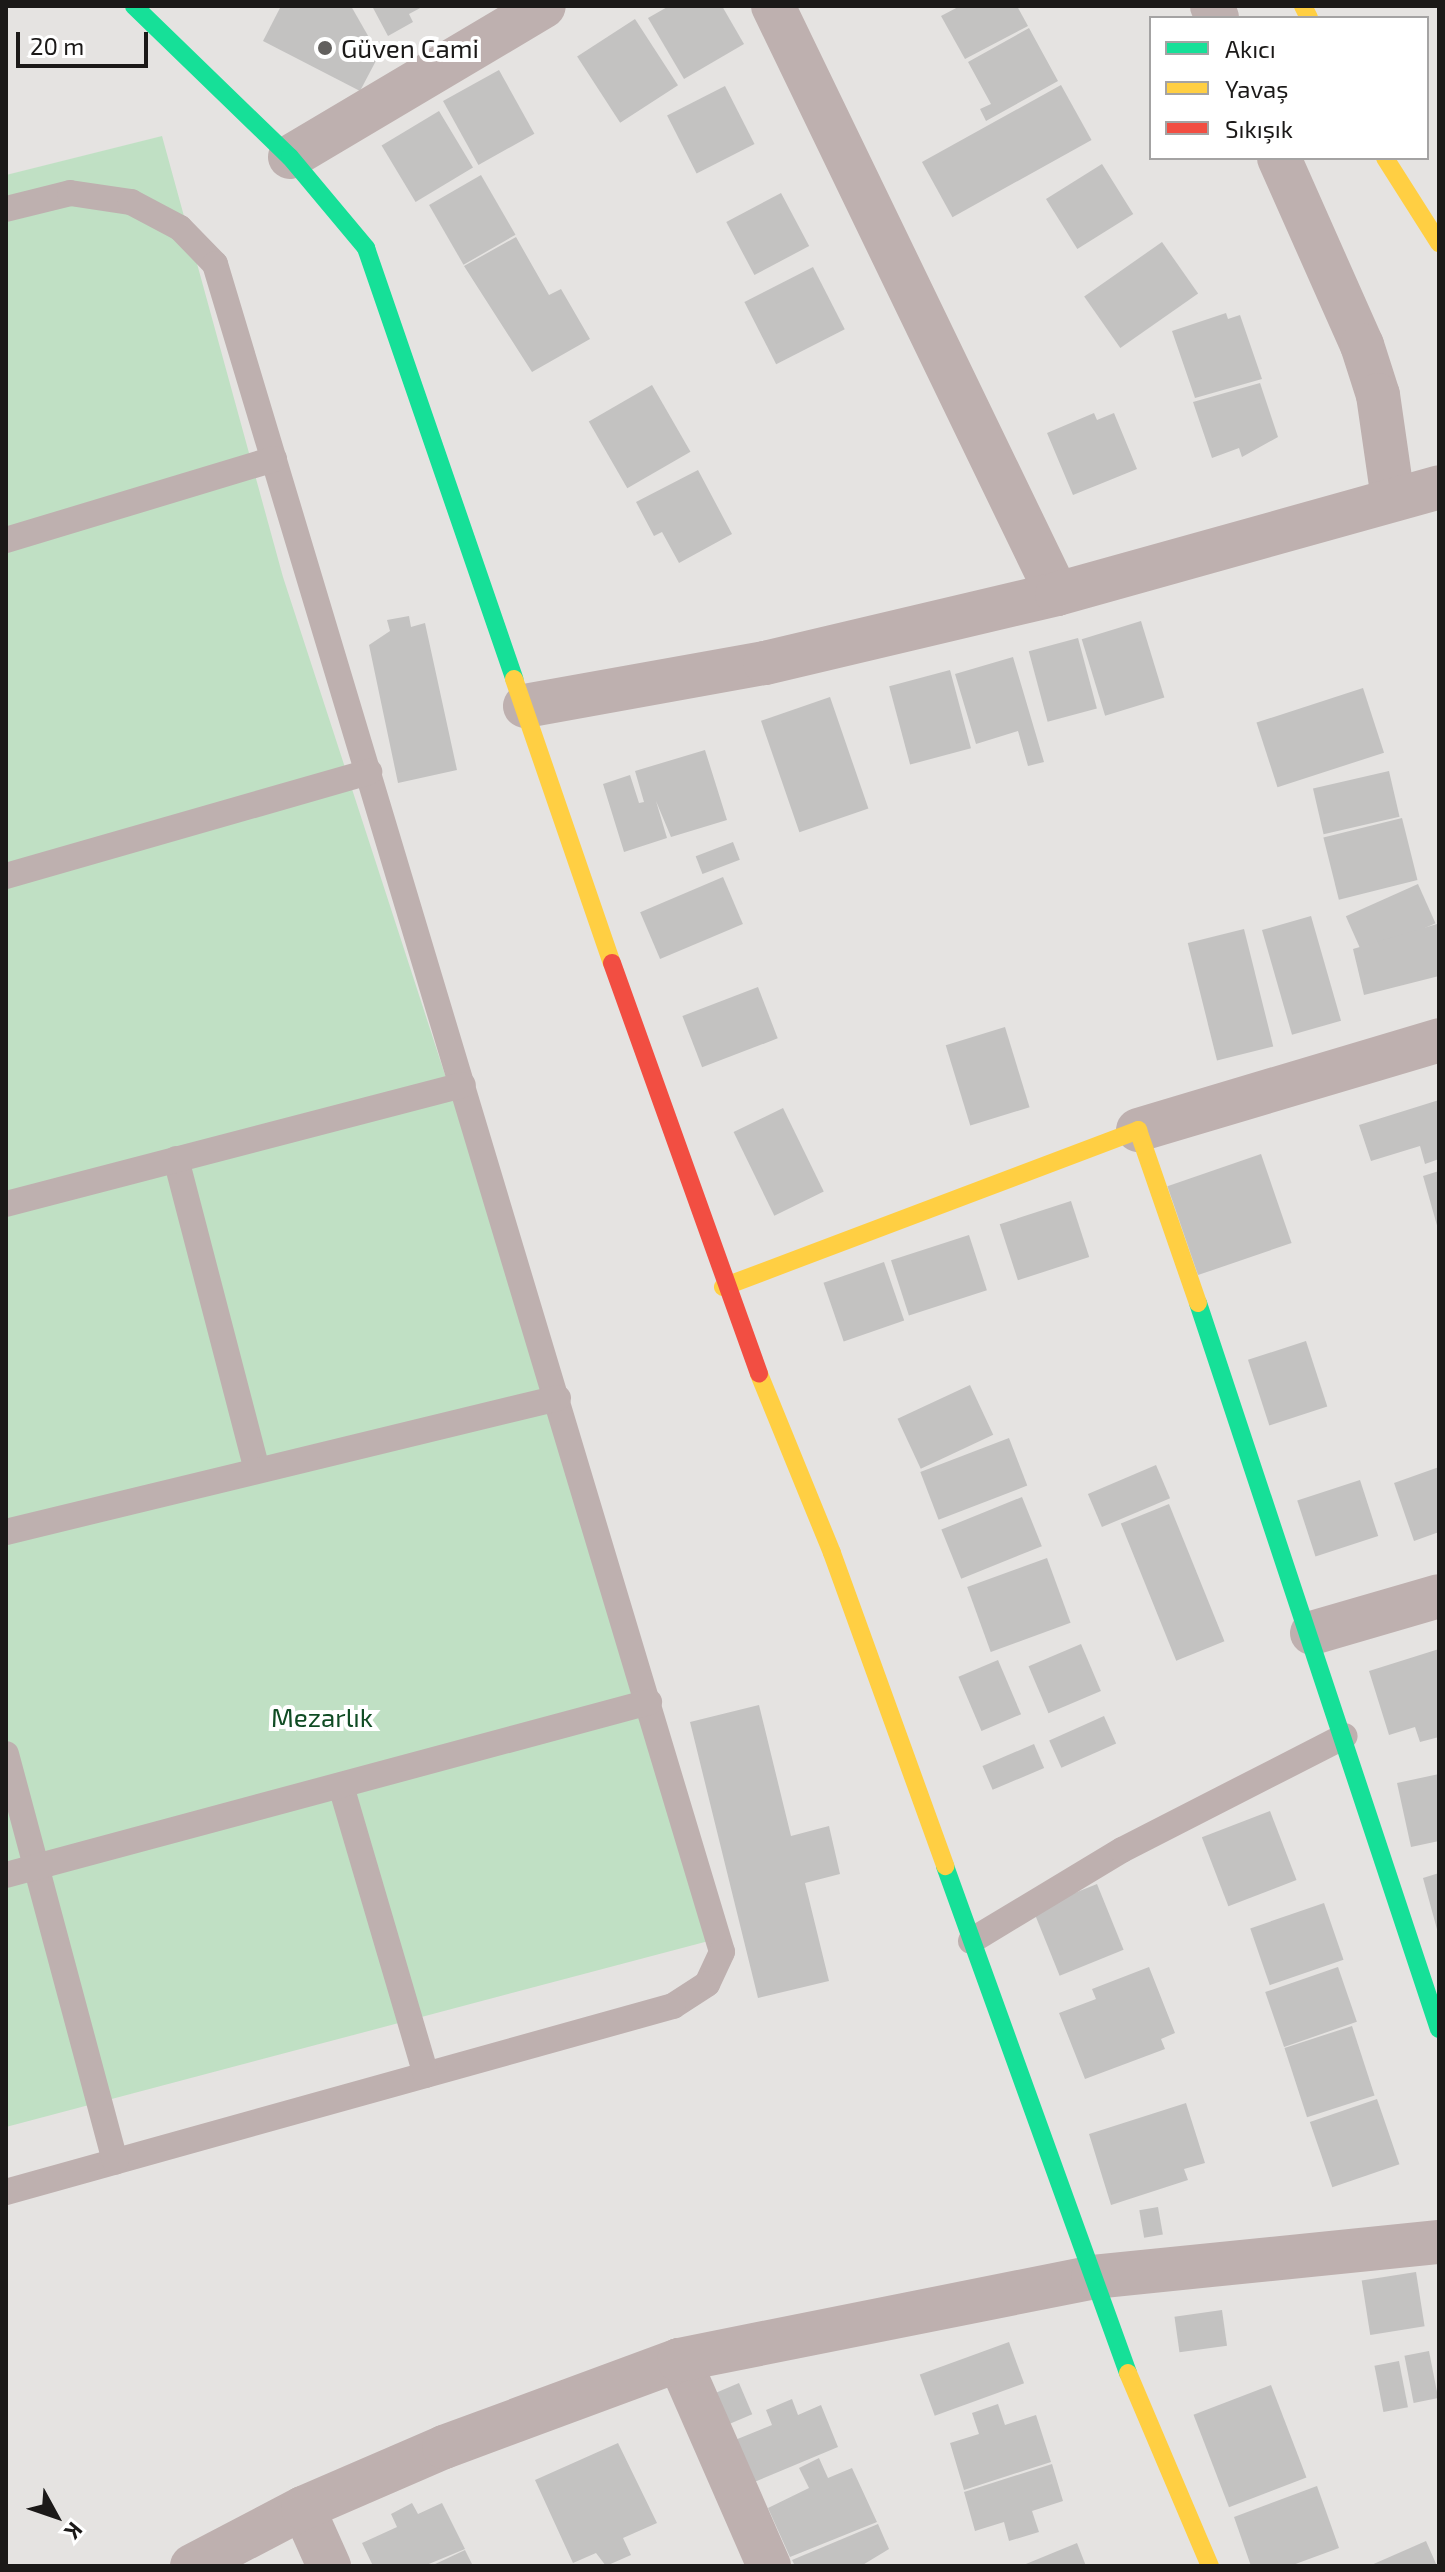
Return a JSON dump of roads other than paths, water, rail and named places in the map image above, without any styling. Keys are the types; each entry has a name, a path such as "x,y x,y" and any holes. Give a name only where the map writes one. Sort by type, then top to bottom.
{"main road":[{"path":"134,6 290,157 366,248 723,1287 832,1553 1148,2428 1210,2566"},
{"path":"1386,160 1439,243"},
{"path":"723,1287 1138,1130 1312,1633 1439,2029"}],"street":[{"path":"773,6 1057,594"},
{"path":"290,157 536,8"},
{"path":"1280,160 1362,345 1378,395 1393,499"},
{"path":"525,706 765,663 1057,594 1439,487"},
{"path":"1138,1130 1439,1040"},
{"path":"1312,1633 1439,1596"},
{"path":"192,2566 303,2508 444,2447 679,2360 1093,2277 1439,2242"},
{"path":"679,2360 769,2566"},
{"path":"303,2508 329,2566"}],"lane":[{"path":"6,209 70,193 101,195 159,215 199,245 215,264 722,1952 717,1969 692,1998 673,2006 6,2192"},
{"path":"6,540 274,459"},
{"path":"6,876 369,772"},
{"path":"6,1204 463,1085"},
{"path":"176,1159 257,1470"},
{"path":"6,1532 558,1398"},
{"path":"6,1875 649,1702"},
{"path":"971,1941 1122,1850 1345,1736"},
{"path":"6,1754 115,2162"},
{"path":"341,1786 426,2075"}],"place":[{"name":"Güven Cami","path":"325,48"}],"park label":[{"name":"Mezarlık","path":"322,1717"}]}
